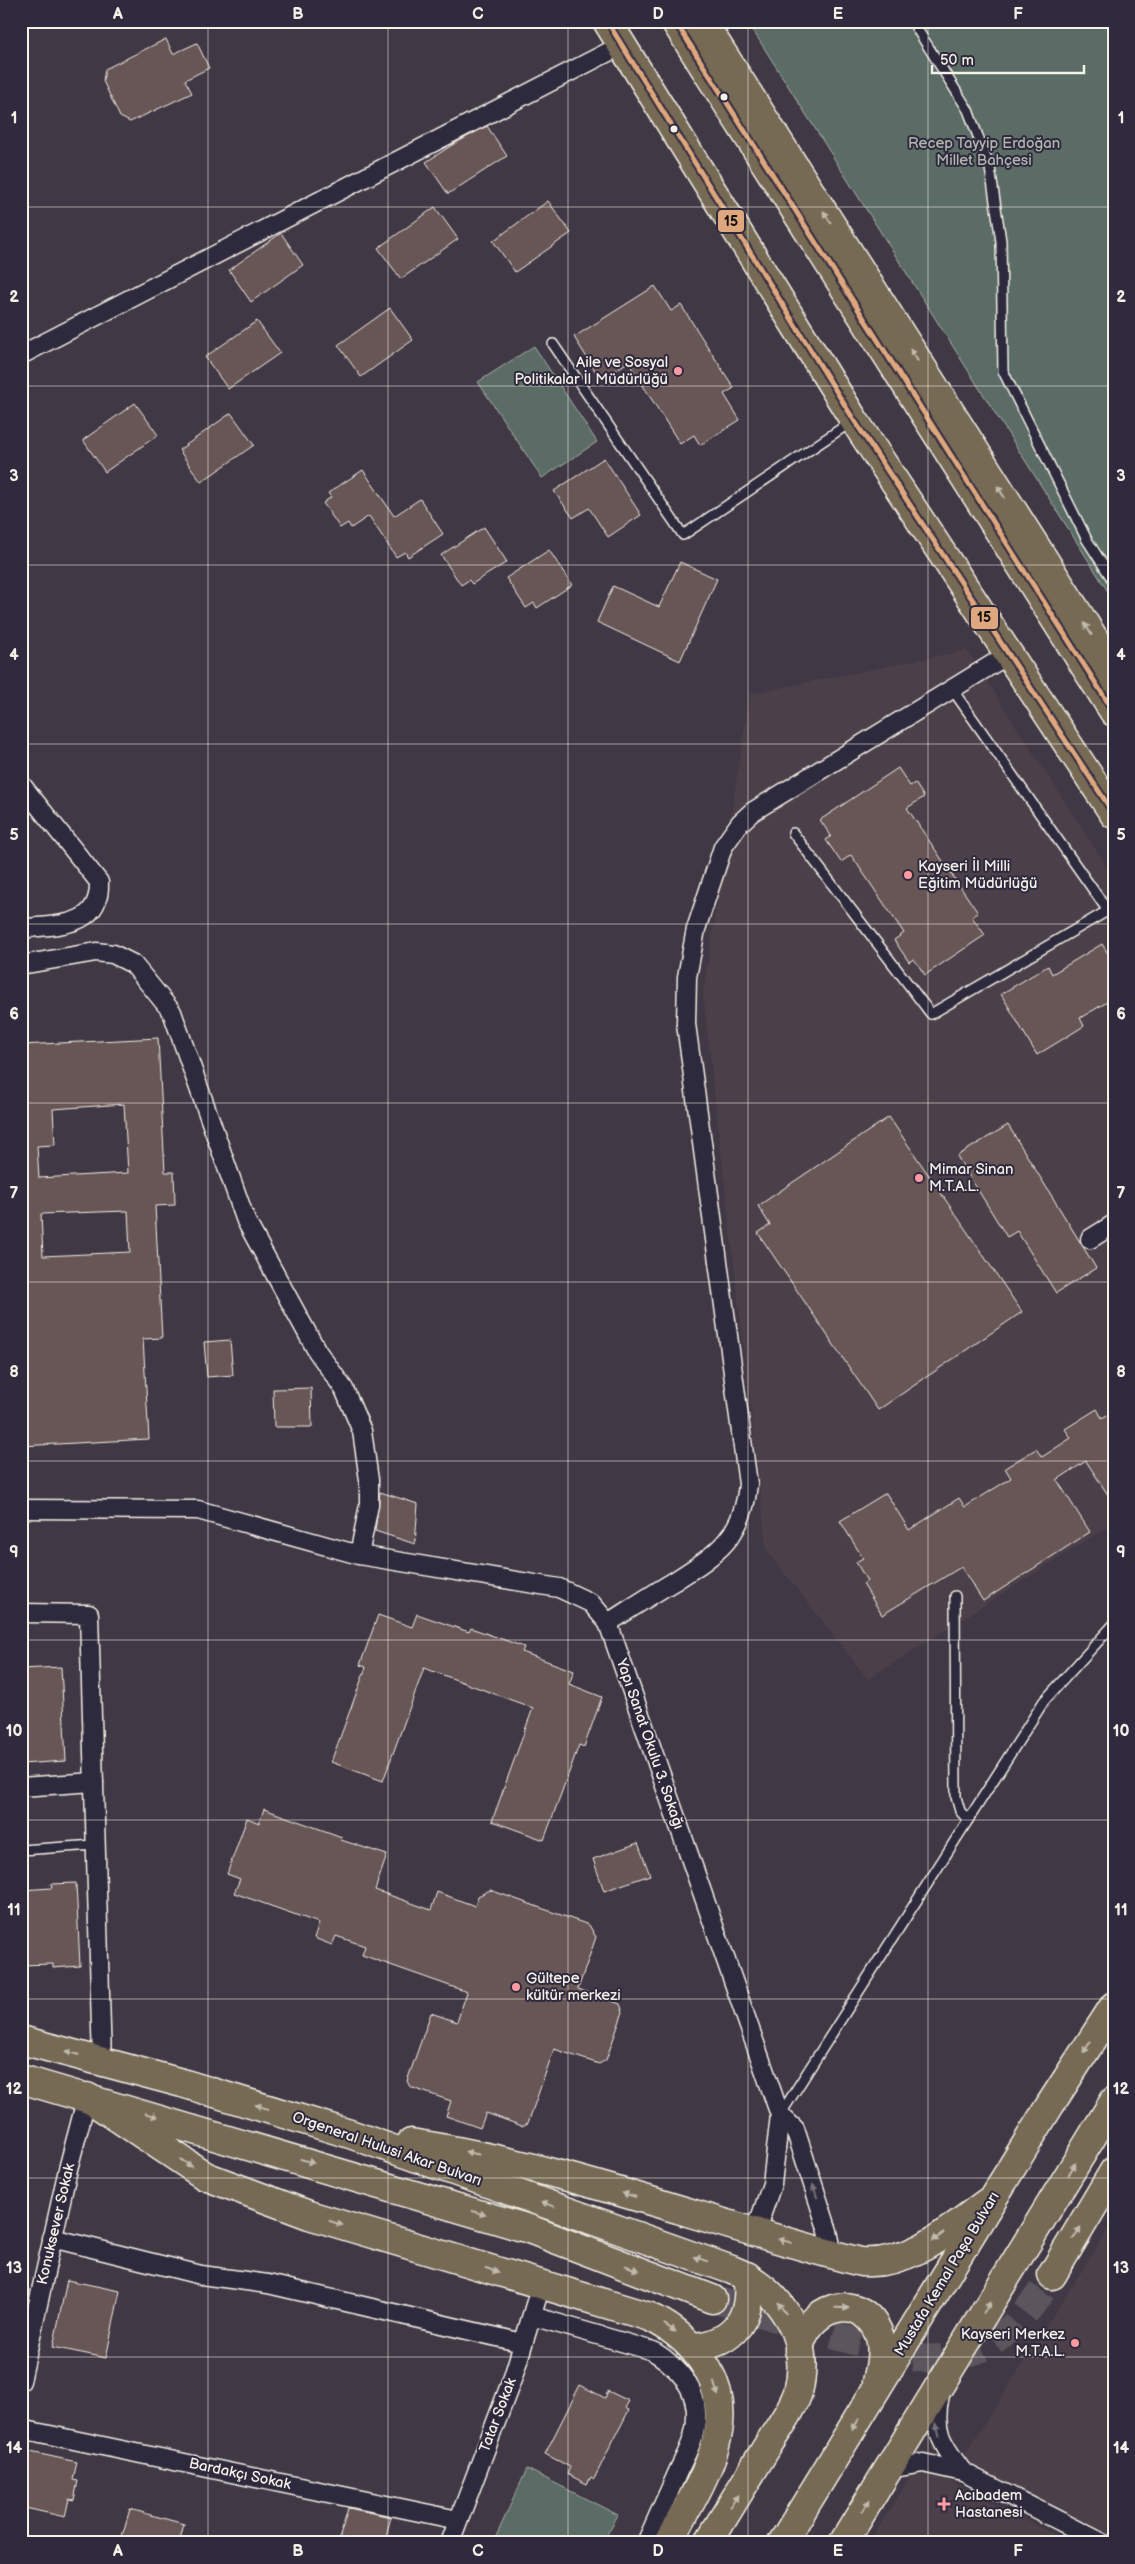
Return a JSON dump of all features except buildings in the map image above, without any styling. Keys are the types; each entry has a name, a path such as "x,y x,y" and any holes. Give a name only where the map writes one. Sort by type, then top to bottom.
{"main road":[{"path":"607,21 854,420 1114,814"},
{"path":"675,21 1114,712"},
{"path":"702,21 1114,670"},
{"name":"Mustafa Kemal Paşa Bulvarı","path":"782,2543 992,2199 1114,2006"},
{"name":"Orgeneral Hulusi Akar Bulvarı","path":"21,2040 182,2083 350,2134 747,2276 771,2293 782,2306 793,2327 799,2350"},
{"name":"Orgeneral Hulusi Akar Bulvarı","path":"21,2079 529,2228 712,2299"},
{"path":"87,2097 204,2176 309,2215 650,2317 680,2335 703,2360 717,2391 720,2426 712,2457 668,2543"},
{"path":"843,2543 1114,2101"},
{"path":"350,2134 466,2151 548,2171 833,2255 874,2263 901,2259 915,2253 992,2199"},
{"path":"1052,2275 1114,2172"},
{"path":"692,2347 716,2343 736,2329 747,2309 749,2298 747,2276"},
{"path":"708,2543 791,2408 800,2380 799,2350 804,2331 810,2323 824,2312 841,2307 860,2312 873,2325 881,2342 875,2392"}],"street":[{"path":"21,355 622,46"},
{"path":"608,1623 715,1554 732,1536 739,1524 747,1498 747,1474 686,1024 687,977 690,953 718,860 731,834 752,812 1009,654"},
{"path":"21,929 77,922 91,912 96,905 100,890 99,882 22,786"},
{"path":"21,965 96,952 113,954 133,964 172,1012 246,1221 317,1351 344,1389 362,1431 369,1480 369,1505 359,1556"},
{"path":"1090,1239 1114,1224"},
{"name":"Yapı Sanat Okulu 3. Sokağı","path":"21,1510 198,1510 359,1556 559,1588 591,1603 608,1623 780,2115 772,2184 761,2216 752,2231"},
{"path":"21,1613 89,1614 102,2062"},
{"path":"21,1787 94,1782"},
{"name":"Konuksever Sokak","path":"21,2381 52,2238 87,2097"},
{"name":"Yapı Sanat Okulu 3. Sokağı","path":"780,2115 795,2129 828,2231 833,2255"},
{"path":"52,2238 201,2275 268,2284 523,2343"},
{"name":"Tatar Sokak","path":"450,2543 513,2377 541,2285"},
{"path":"532,2316 653,2351 671,2362 686,2378 693,2397 696,2417 693,2438 646,2543"},
{"path":"943,2380 936,2417 937,2429 946,2450 963,2472"},
{"name":"Bardakçı Sokak","path":"21,2429 458,2520"},
{"path":"889,2469 923,2463 963,2472 1103,2543"}],"lane":[{"path":"912,21 968,110 990,168 1001,240 1003,371 1087,540 1114,582"},
{"path":"553,344 683,536 854,420"},
{"path":"794,833 931,1014 1111,909 952,690"},
{"path":"955,1596 956,1797 960,1811 968,1820"},
{"path":"780,2115 1044,1701 1114,1624"},
{"path":"21,1850 96,1845"}],"shaded area":[{"name":"Mimar Sinan M.T.A.L.","path":"967,650 1114,878 1114,1523 868,1679 767,1551 703,994 750,694"},
{"name":"Kayseri Merkez M.T.A.L.","path":"1114,2220 1114,2539 958,2466"},
{"name":"Acıbadem Hastanesi","path":"918,2465 1072,2543 869,2543"}],"green space":[{"name":"Recep Tayyip Erdoğan Millet Bahçesi","path":"747,21 1114,21 1114,601"},
{"path":"534,346 597,442 542,478 478,382"},
{"path":"527,2469 618,2515 602,2543 493,2543"}],"tunnel":[{"path":"712,2299 908,2357 934,2358 956,2356 976,2350 994,2341 1025,2314 1052,2275"}],"transit line":[{"name":"15","path":"607,21 854,420 1114,814"},
{"name":"15","path":"675,21 1114,712"}],"place":[{"name":"Aile ve Sosyal Politikalar İl Müdürlüğü","path":"678,371"},
{"name":"Kayseri İl Milli Eğitim Müdürlüğü","path":"908,875"},
{"name":"Mimar Sinan M.T.A.L.","path":"919,1178"},
{"name":"Gültepe kültür merkezi","path":"516,1987"},
{"name":"Kayseri Merkez M.T.A.L.","path":"1075,2343"},
{"name":"Acıbadem Hastanesi","path":"944,2504"}]}
